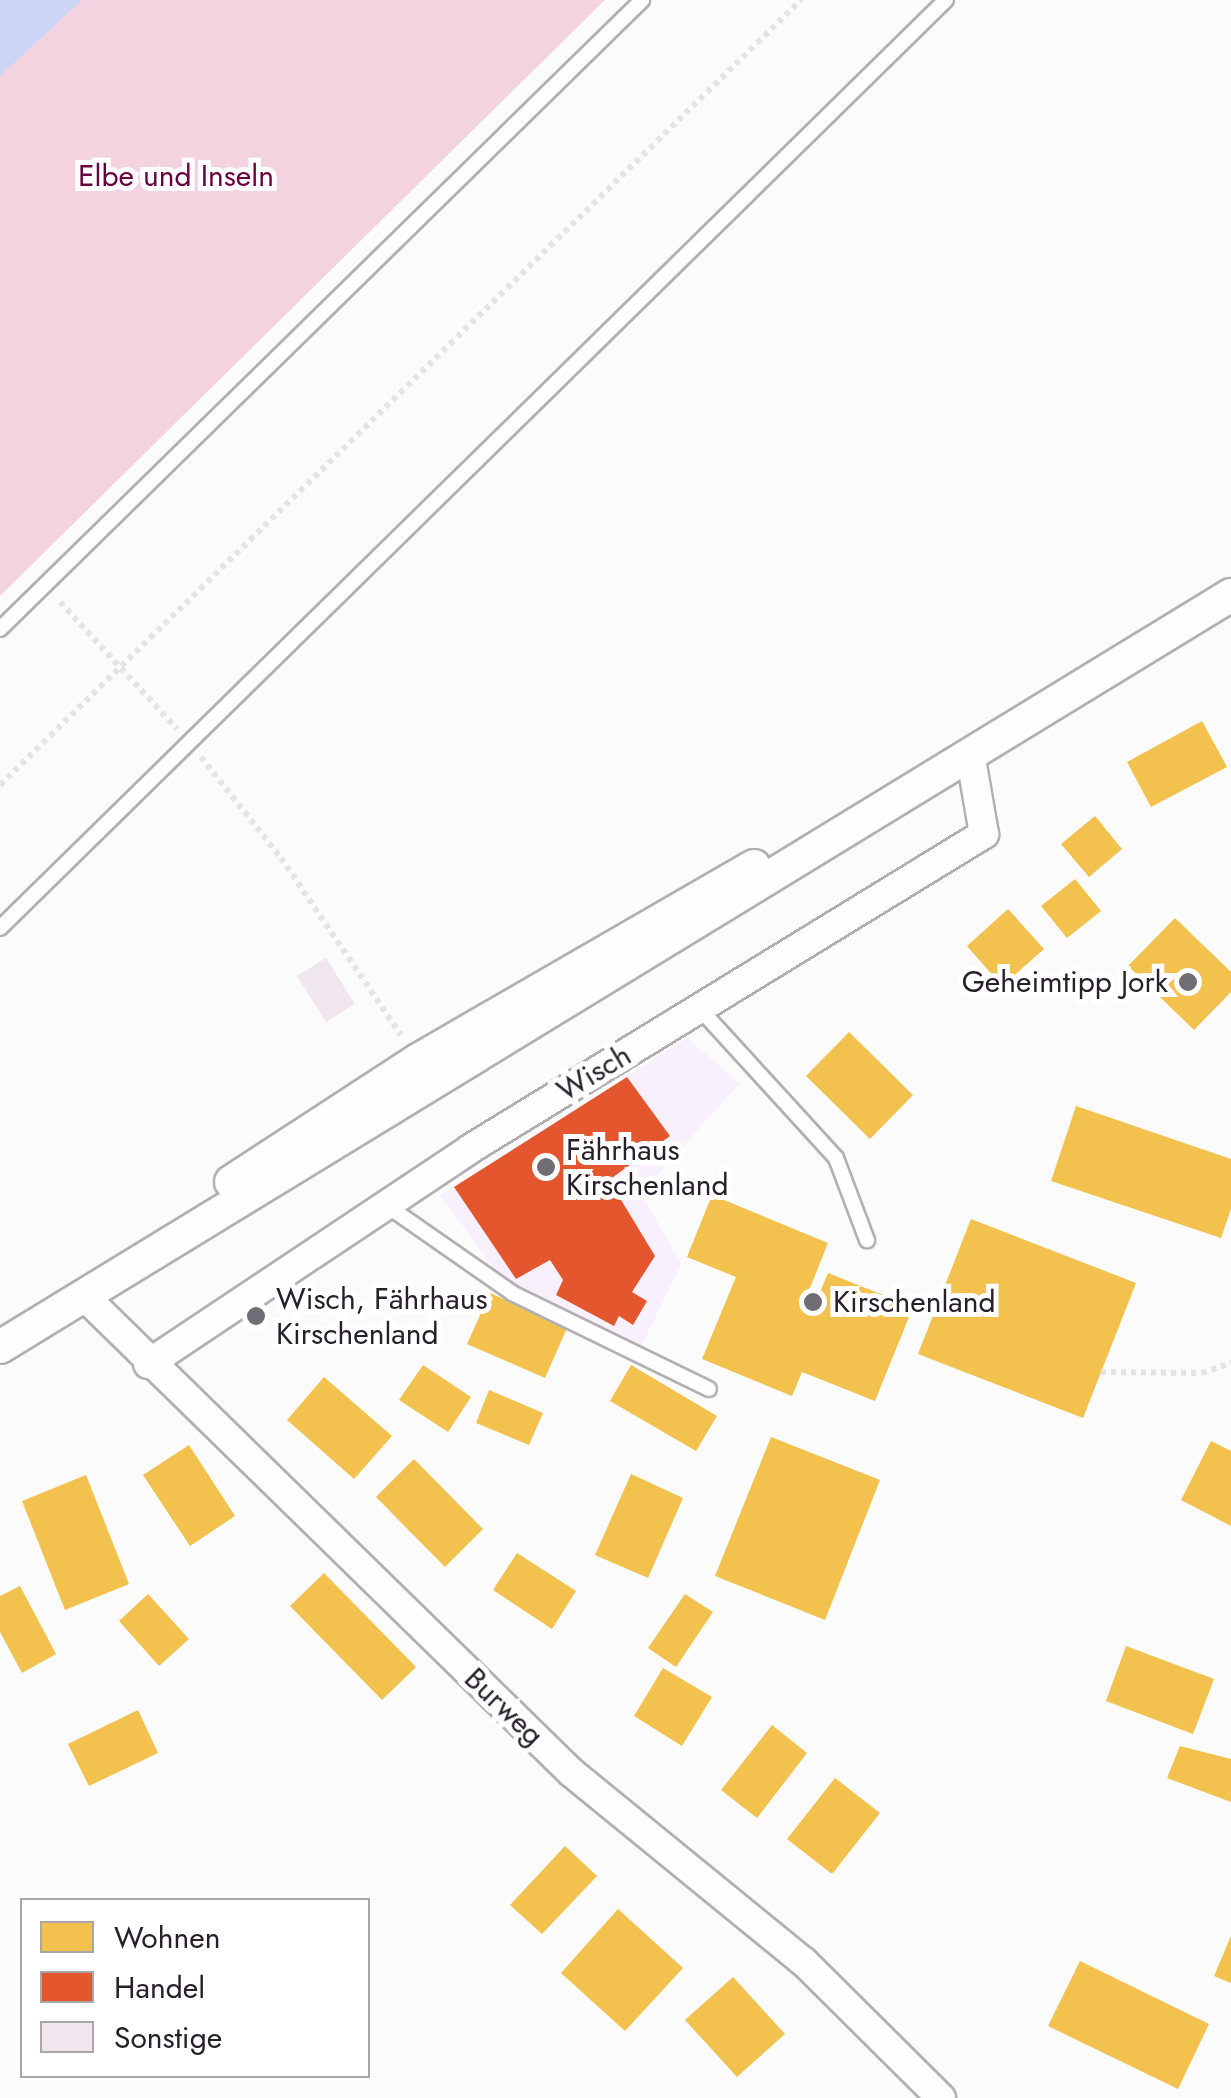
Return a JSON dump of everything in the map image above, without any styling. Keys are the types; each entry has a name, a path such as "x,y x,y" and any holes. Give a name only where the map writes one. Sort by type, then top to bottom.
{"street":[{"path":"0,1347 971,759 1231,595"},
{"name":"Wisch","path":"148,1364 385,1204 984,834 971,759"},
{"path":"113,1280 158,1230 418,1060 821,828 895,805"},
{"name":"Burweg","path":"84,1296 148,1364 572,1773 804,1962 941,2098"}],"lane":[{"path":"0,629 642,0"},
{"path":"0,928 946,0"},
{"path":"699,1008 836,1158 868,1240"},
{"path":"385,1204 512,1293 710,1388"}],"path":[{"path":"0,785 801,0"},
{"path":"45,586 189,742 281,858 418,1060"},
{"path":"1102,1372 1202,1373 1231,1363"}],"shaded area":[{"path":"687,1038 740,1083 641,1193 681,1264 638,1353 512,1293 440,1195"}],"green space":[{"name":"Elbe und Inseln","path":"0,0 605,0 0,596"}],"water":[{"path":"0,0 82,0 0,76"}],"building: Wohnen":[{"path":"1202,721 1227,767 1151,807 1127,762"},
{"path":"1095,816 1122,849 1089,877 1061,844"},
{"path":"1075,879 1101,911 1067,938 1041,906"},
{"path":"1008,909 1044,949 1002,986 967,946"},
{"name":"Geheimtipp Jork","path":"1175,918 1231,972 1231,992 1194,1030 1128,966"},
{"path":"849,1032 913,1095 870,1139 806,1076"},
{"path":"1076,1106 1231,1159 1231,1209 1221,1238 1051,1181"},
{"name":"Kirschenland","path":"712,1195 828,1243 808,1293 818,1297 828,1273 913,1307 875,1401 802,1372 792,1396 702,1359 736,1277 687,1257"},
{"path":"971,1219 1136,1283 1083,1418 918,1354"},
{"path":"490,1293 567,1328 545,1378 467,1344"},
{"path":"423,1365 471,1397 448,1432 399,1400"},
{"path":"631,1365 717,1416 696,1451 610,1401"},
{"path":"324,1377 392,1436 354,1479 287,1420"},
{"path":"489,1390 543,1413 529,1445 476,1423"},
{"path":"771,1437 880,1480 825,1620 715,1576"},
{"path":"1211,1441 1231,1451 1231,1526 1181,1500"},
{"path":"189,1445 235,1516 190,1546 143,1475"},
{"path":"414,1459 483,1529 445,1567 376,1497"},
{"path":"631,1474 683,1498 648,1578 595,1555"},
{"path":"86,1475 129,1584 65,1610 22,1501"},
{"path":"517,1553 576,1591 552,1629 493,1590"},
{"path":"324,1573 416,1667 382,1700 290,1606"},
{"path":"20,1586 56,1654 22,1673 0,1632 0,1596"},
{"path":"148,1594 189,1639 159,1666 119,1621"},
{"path":"685,1594 713,1612 676,1667 648,1648"},
{"path":"1126,1646 1214,1679 1193,1734 1106,1701"},
{"path":"663,1668 712,1697 682,1746 634,1716"},
{"path":"138,1710 158,1753 89,1786 68,1744"},
{"path":"772,1725 807,1753 757,1818 721,1790"},
{"path":"1180,1746 1231,1759 1231,1802 1167,1778"},
{"path":"835,1778 880,1813 832,1874 787,1839"},
{"path":"565,1846 597,1876 542,1934 510,1905"},
{"path":"618,1909 683,1968 625,2031 561,1973"},
{"path":"1231,1936 1231,1983 1214,1976"},
{"path":"1080,1961 1209,2024 1178,2089 1048,2026"},
{"path":"733,1977 785,2034 737,2077 685,2020"}],"building: Handel":[{"path":"627,1077 670,1136 609,1180 655,1256 632,1292 647,1301 633,1325 619,1316 614,1326 556,1295 563,1280 550,1260 516,1279 454,1187"}],"building: Sonstige":[{"path":"326,958 355,1004 326,1022 297,976"}],"place":[{"name":"Geheimtipp Jork","path":"1188,982"},
{"name":"Fährhaus Kirschenland","path":"546,1167"},
{"name":"Kirschenland","path":"813,1302"},
{"name":"Wisch, Fährhaus Kirschenland","path":"256,1316"}]}
